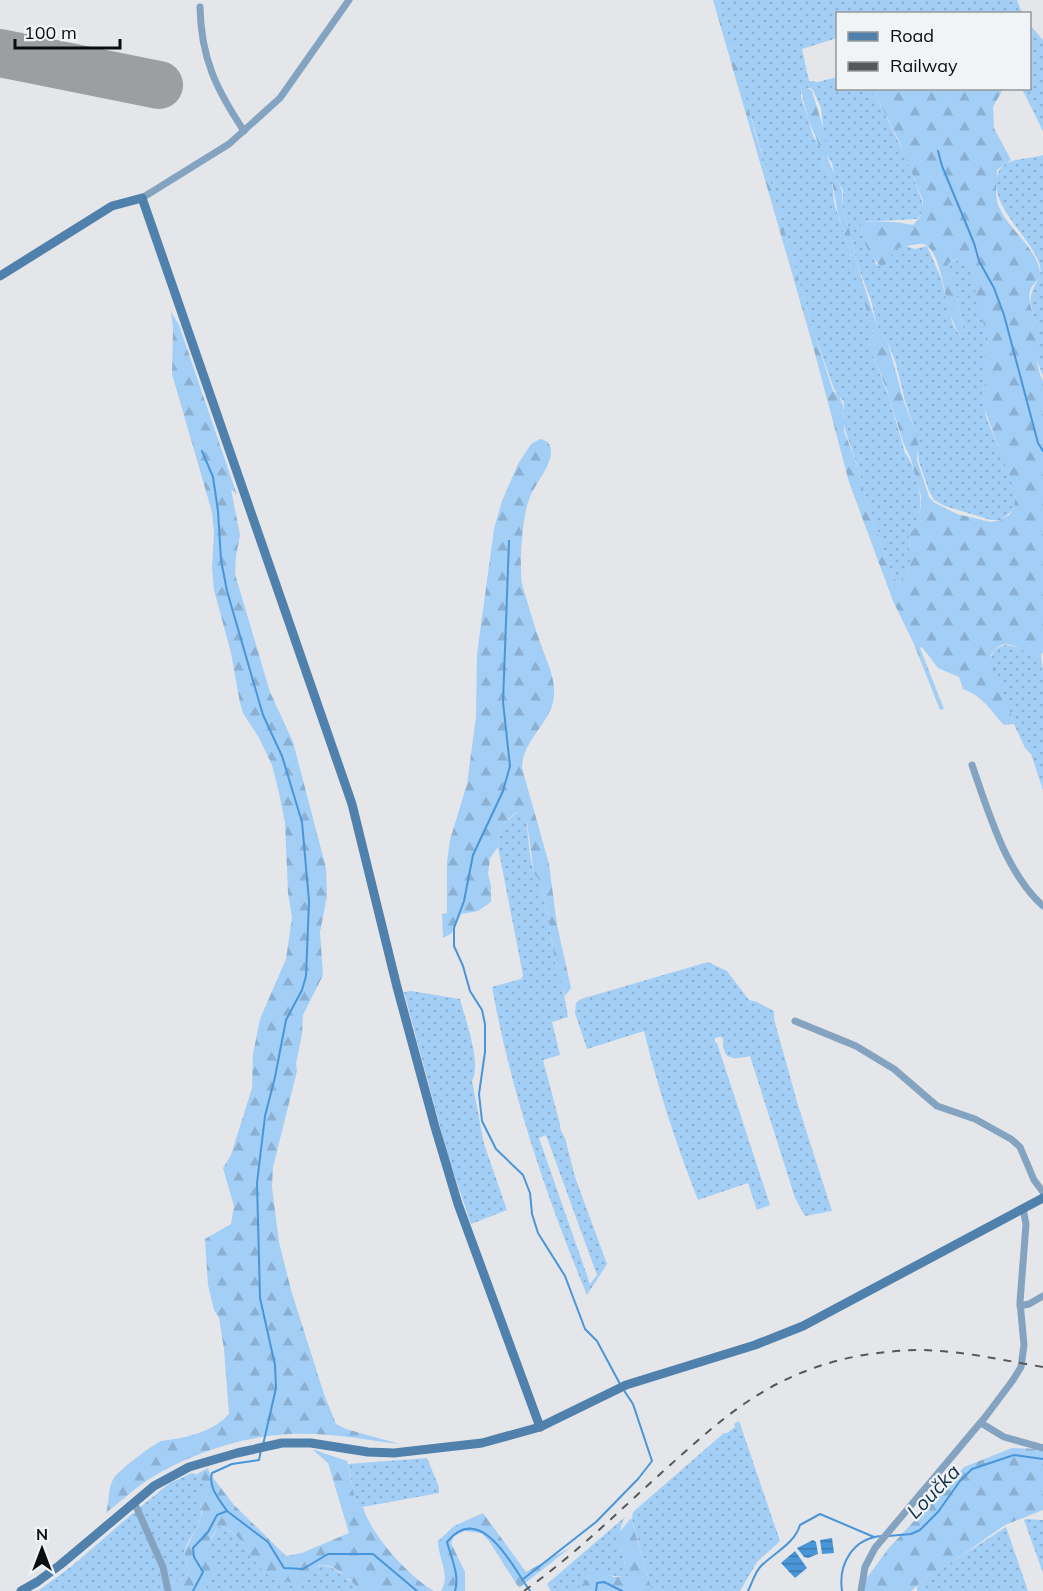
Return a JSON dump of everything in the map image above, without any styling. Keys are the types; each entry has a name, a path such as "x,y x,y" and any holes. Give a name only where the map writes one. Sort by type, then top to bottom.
{"street":[{"path":"0,276 112,206 142,198 229,144 280,98 349,0"},
{"path":"200,7 200,31 205,57 225,103 244,131"},
{"path":"142,198 352,804 397,987 438,1138 458,1204 540,1427"},
{"path":"972,765 991,819 1020,878 1034,898 1043,906"},
{"path":"795,1021 856,1046 894,1069 937,1106 975,1119 1011,1139 1020,1147 1034,1180 1043,1192"},
{"path":"21,1591 38,1582 60,1565 134,1502 168,1478 189,1467 273,1445 311,1443 394,1454 471,1445 540,1427 626,1385 755,1345 803,1326 1043,1198"},
{"path":"861,1591 866,1568 875,1548 981,1422 1014,1380 1020,1367 1024,1345 1020,1306 1026,1224 1023,1209"},
{"path":"1020,1306 1043,1296"},
{"path":"981,1422 1004,1437 1043,1448"},
{"path":"134,1502 163,1566 168,1591"}],"green space":[{"path":"713,0 717,0 814,332 833,391 839,395 843,406 844,431 860,473 866,500 894,579 899,582 904,578 909,567 909,535 910,531 916,528 921,496 911,459 871,351 869,342 873,334 869,318 838,214 832,181 822,162 824,157 808,119 801,90 804,86 812,91 825,134 826,155 842,191 843,209 857,264 877,326 887,340 904,402 915,430 918,444 917,460 929,497 935,503 957,514 991,522 1009,515 1013,510 1016,495 983,405 985,355 988,341 971,274 966,265 961,262 951,261 948,264 964,333 961,337 949,311 937,261 928,247 920,244 895,249 886,264 880,266 866,246 861,233 861,222 894,222 913,225 921,215 923,201 899,141 877,98 867,90 1002,90 993,107 994,128 1011,160 997,170 997,198 1003,215 1038,263 1039,278 1031,288 1029,296 1037,334 1038,367 1043,381 1043,652 1041,655 1043,670 1026,653 1011,645 997,648 991,655 1014,724 1004,725 981,700 963,689 959,677 938,668 922,647 920,648 944,709 940,710 914,644 893,601 849,482 813,346"},
{"path":"717,0 1017,0 1022,12 836,12 836,38 802,49 809,81 818,82 836,77 836,90 867,90 877,98 906,157 922,201 923,211 917,219 861,222 876,264 880,266 895,249 905,246 915,249 927,246 941,278 953,325 961,337 964,333 957,296 947,264 951,261 963,262 971,273 988,341 982,395 986,417 1014,485 1016,495 1013,510 1001,520 991,520 945,506 934,500 929,491 919,462 915,430 896,364 887,340 877,326 871,300 857,264 843,209 843,190 835,178 832,163 826,155 821,108 813,90 809,88 801,90 801,96 813,136 822,148 824,157 822,162 832,181 834,202 870,318 873,334 869,342 871,351 889,397 905,453 914,470 918,486 920,512 916,528 910,531 909,535 909,567 904,578 899,582 894,579 866,500 860,473 843,422 844,402 834,389 814,332"},
{"path":"1031,26 1043,40 1043,131 1022,90 1031,90"},
{"path":"1043,155 1043,376 1035,350 1036,327 1031,308 1032,292 1041,270 1036,255 1004,209 996,185 998,173 1006,164"},
{"path":"171,312 179,325 237,495 231,489 240,535 235,574 270,692 293,742 326,868 327,896 320,932 323,975 303,1015 297,1071 273,1167 272,1187 279,1242 291,1290 324,1394 336,1424 399,1444 316,1434 270,1436 234,1443 199,1454 165,1470 143,1483 106,1513 112,1482 117,1474 129,1464 161,1441 197,1434 218,1424 229,1414 224,1349 219,1318 214,1310 208,1285 205,1239 231,1224 234,1206 223,1168 231,1155 252,1088 253,1054 260,1019 286,959 292,917 288,893 285,823 279,793 272,765 243,713 231,653 214,590 212,512 172,374"},
{"path":"540,439 549,444 550,457 527,505 522,540 521,575 551,673 554,698 548,714 529,744 522,768 549,864 557,925 571,988 565,996 555,962 540,881 534,873 527,823 522,814 516,812 501,826 498,847 490,858 488,874 491,902 478,911 461,914 452,933 443,938 442,914 447,913 447,862 450,840 467,784 476,717 477,654 494,529 502,501 518,464 531,444"},
{"path":"1005,645 1027,653 1043,670 1043,790 1031,754 1025,748 1014,724 992,662 994,650"},
{"path":"517,812 526,818 530,855 534,873 540,881 555,962 562,983 568,1017 552,1022 560,1055 543,1060 575,1177 607,1264 587,1295 531,1143 509,1066 492,987 521,979 523,975 498,847 501,826","holes":["546,1135 597,1275 590,1284 539,1138"]},
{"path":"708,962 727,971 749,1000 774,1011 774,1019 797,1102 832,1211 805,1216 795,1198 750,1056 734,1058 727,1055 724,1051 723,1038 715,1038 715,1042 770,1205 757,1210 748,1183 698,1200 668,1116 644,1031 587,1049 575,1013 576,1003 581,999"},
{"path":"411,991 460,999 469,1029 475,1063 472,1081 484,1144 507,1210 471,1224 447,1153 404,992"},
{"path":"739,1421 780,1541 757,1562 740,1591 652,1591 632,1520 633,1512 724,1433 735,1427 734,1424"},
{"path":"1012,1448 1043,1449 1043,1510 1005,1525 929,1575 911,1591 864,1591 866,1579 888,1549 964,1467"},
{"path":"312,1449 347,1461 357,1508 363,1507 382,1542 403,1566 434,1591 361,1591 349,1579 343,1578 339,1571 326,1565 314,1568 295,1582 279,1580 264,1572 234,1533 220,1526 212,1537 209,1548 210,1560 215,1572 204,1591 169,1591 170,1584 183,1578 189,1572 184,1552 202,1513 199,1497 208,1487 197,1474 208,1468 210,1474 234,1505 286,1556 302,1553 349,1533 328,1463"},
{"path":"427,1458 439,1487 439,1493 357,1508 348,1464"},
{"path":"192,1473 201,1476 209,1487 201,1497 201,1516 184,1552 189,1572 183,1578 170,1584 165,1563 139,1508 170,1483"},
{"path":"133,1513 136,1513 160,1562 166,1591 38,1591 72,1566"},
{"path":"483,1513 526,1572 571,1547 519,1588 489,1541 481,1533 464,1531 454,1536 451,1543 465,1572 465,1591 441,1591 445,1579 438,1541 454,1526"},
{"path":"625,1517 620,1539 629,1577 591,1574 577,1591 551,1591 547,1584"},
{"path":"631,1518 652,1591 577,1591 591,1574 597,1571 614,1577 628,1576 619,1533"},
{"path":"1024,1520 1043,1520 1043,1573"},
{"path":"219,1526 235,1535 260,1567 276,1578 296,1582 310,1570 325,1566 335,1569 361,1591 204,1591 215,1572 207,1546"},
{"path":"1006,1527 1028,1591 917,1591 917,1586 929,1575"}],"water":[{"path":"832,1538 834,1553 822,1554 820,1540"},
{"path":"813,1540 816,1542 818,1554 808,1558 804,1557 797,1548"},
{"path":"795,1551 807,1568 795,1578 781,1563"}],"waterway":[{"path":"938,151 979,261 994,288 1004,315 1038,443 1043,451"},
{"path":"202,451 213,477 221,560 227,591 263,715 282,756 302,822 309,901 306,976 302,990 286,1020 265,1116 257,1183 260,1298 275,1365 276,1388 263,1445"},
{"path":"509,541 503,702 510,766 503,791 473,855 464,901 454,928 454,946 470,991 482,1010 485,1024 485,1052 479,1094 482,1121 496,1149 523,1175 530,1193 532,1214 538,1233 565,1276 585,1329 597,1341 620,1384"},
{"path":"522,1580 596,1522 638,1479 652,1461 633,1404 623,1389"},
{"path":"227,1511 213,1488 212,1473 232,1464 259,1460 261,1450"},
{"name":"Loučka","path":"888,1536 911,1534 920,1530 938,1512 960,1481 972,1469 1014,1455 1043,1459"},
{"name":"Loučka","path":"193,1591 203,1572 194,1557 193,1548 208,1532 217,1515 227,1511 268,1542 284,1568 303,1569 328,1554 373,1554 417,1591"},
{"path":"748,1591 761,1566 794,1537 800,1525 820,1514 874,1537"},
{"name":"Loučka","path":"455,1591 456,1573 447,1542 460,1531 472,1529 484,1533 495,1542 530,1591"},
{"name":"Loučka","path":"842,1591 842,1571 850,1554 863,1542 882,1536"},
{"name":"Loučka","path":"596,1591 597,1583 604,1582 622,1591"}],"runway":[{"path":"0,53 159,85"}],"railway":[{"path":"524,1591 580,1547 732,1412 786,1379 846,1358 874,1353 917,1350 980,1356 1043,1367"}]}
